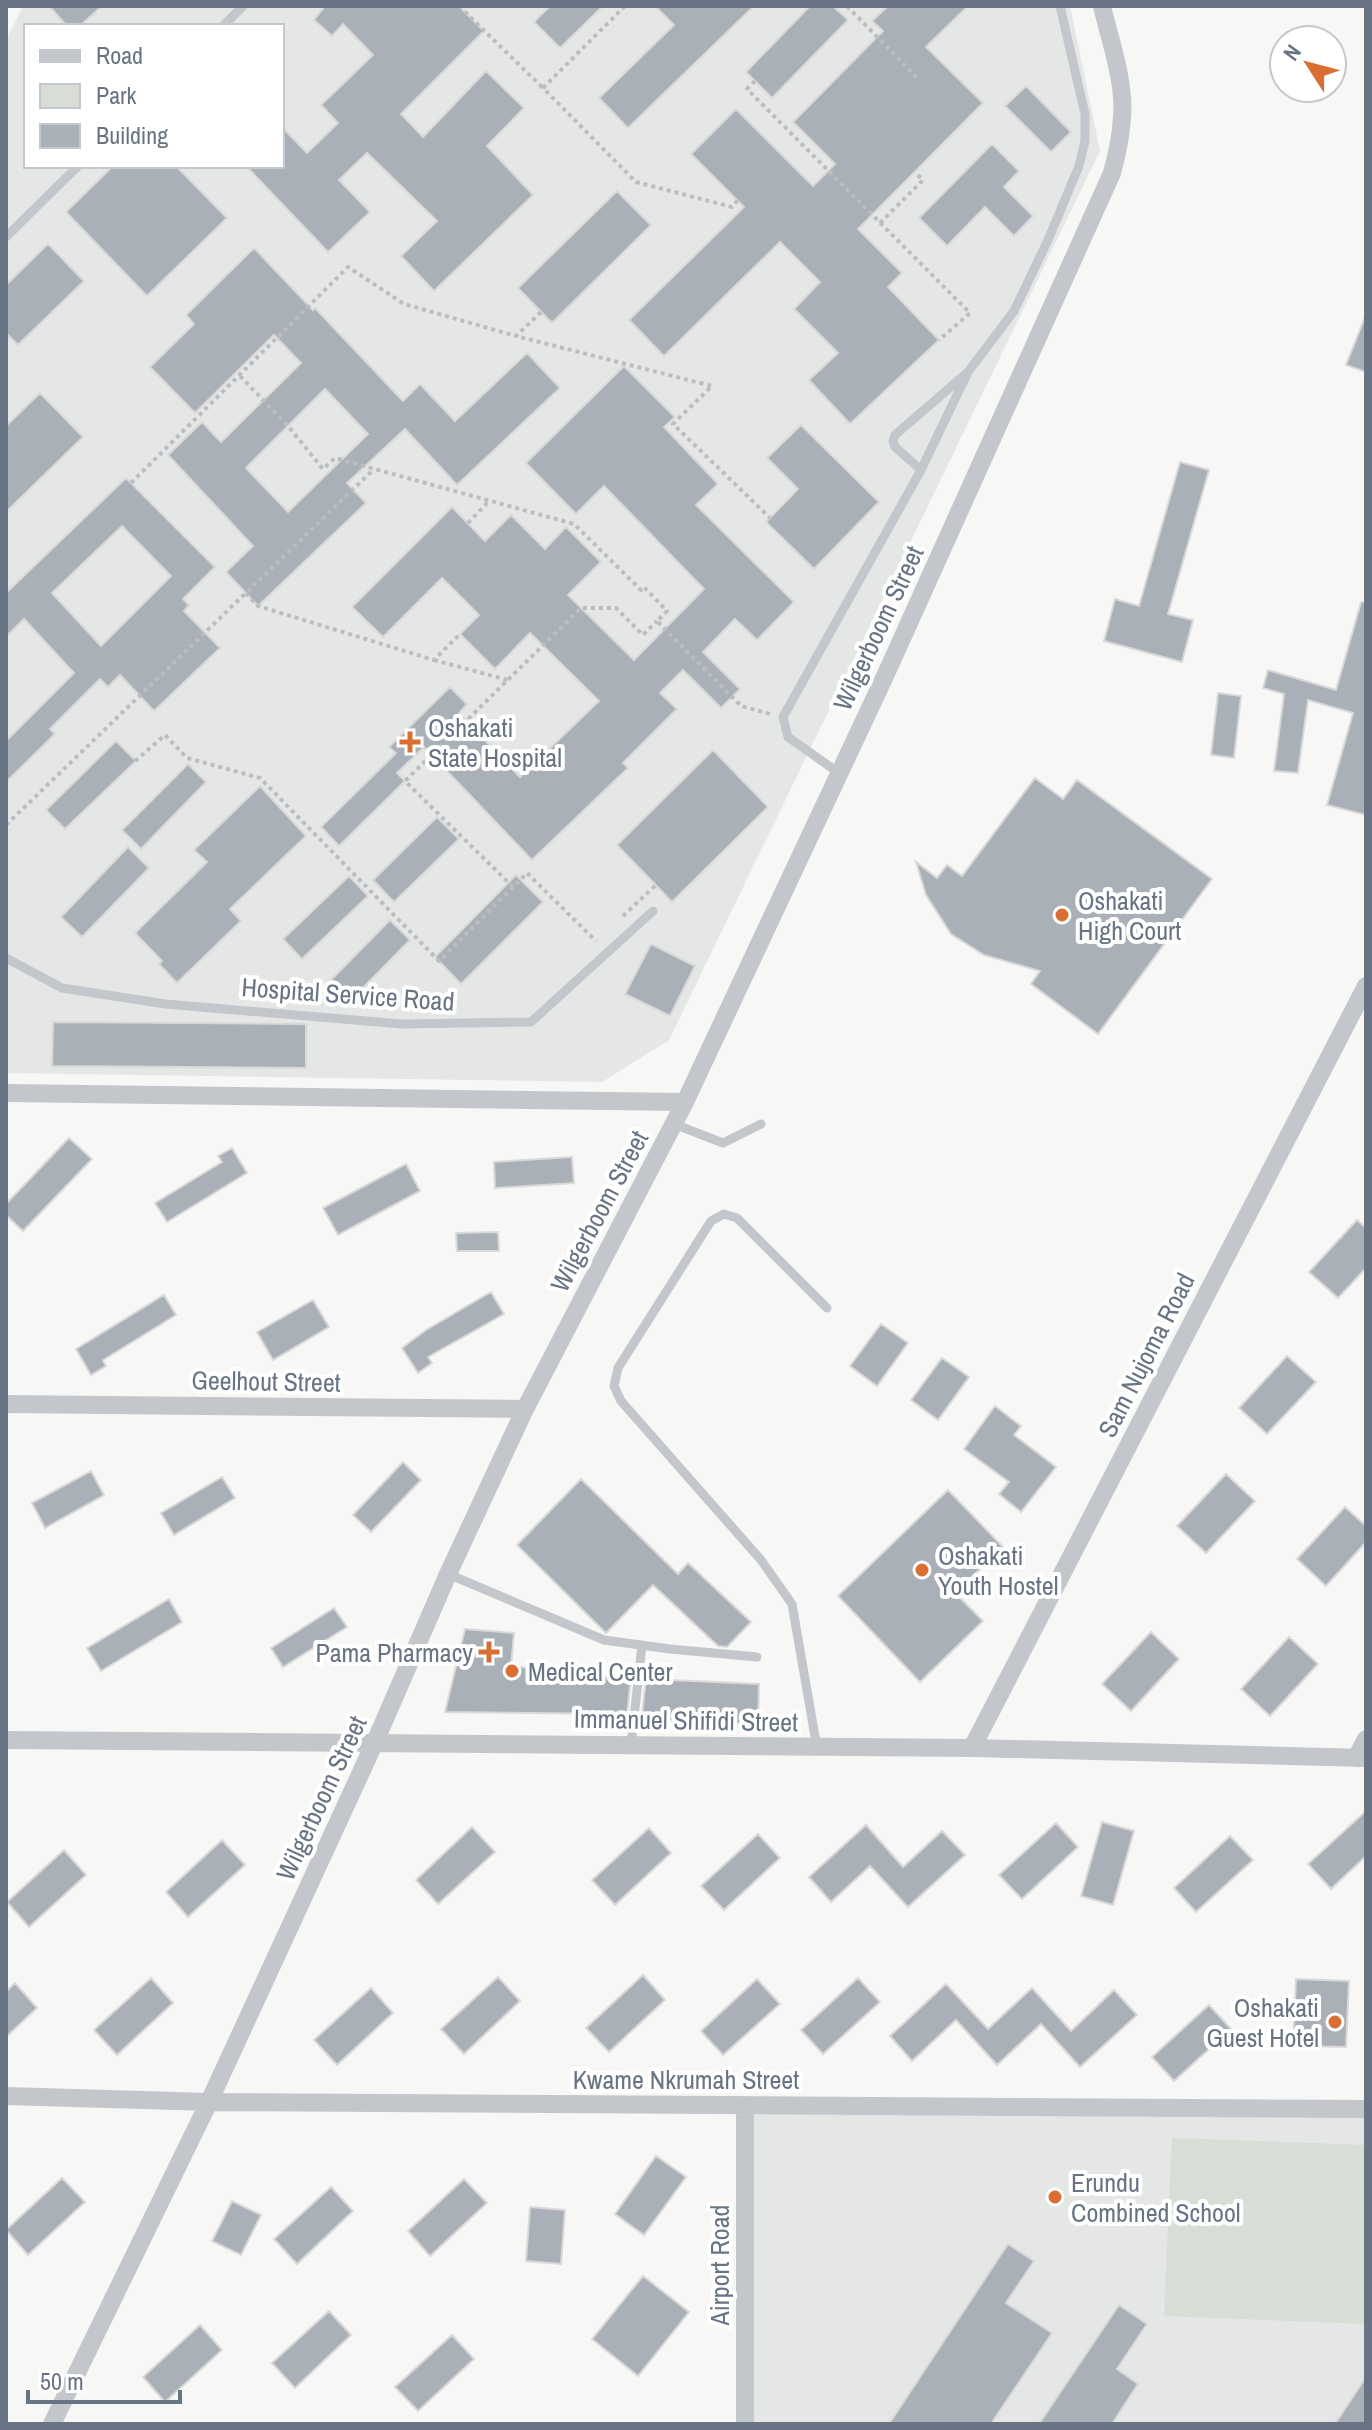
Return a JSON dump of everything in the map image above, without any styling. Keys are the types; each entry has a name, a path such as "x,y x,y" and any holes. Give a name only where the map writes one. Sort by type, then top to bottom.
{"street":[{"name":"Wilgerboom Street","path":"52,2424 209,2102 525,1409 685,1102 839,773 1112,173 1123,114 1119,80 1102,6"},
{"name":"Sam Nujoma Road","path":"972,1748 1366,986"},
{"path":"6,1093 685,1102"},
{"name":"Geelhout Street","path":"6,1404 525,1409"},
{"path":"1361,1758 1366,1739"},
{"name":"Immanuel Shifidi Street","path":"6,1740 972,1748 1361,1758"},
{"name":"Kwame Nkrumah Street","path":"6,2096 209,2102 1366,2109"},
{"name":"Airport Road","path":"745,2106 745,2424"}],"lane":[{"path":"225,24 243,6"},
{"path":"839,773 788,737 783,717 921,470 968,372 1014,311 1079,166 1085,141 1085,114 1060,6"},
{"path":"6,237 76,168"},
{"path":"921,470 895,447 895,435 968,372"},
{"name":"Hospital Service Road","path":"6,958 62,988 165,1004 402,1024 531,1022 653,911"},
{"path":"674,1124 723,1143 761,1124"},
{"path":"817,1748 792,1604 761,1560 621,1401 614,1386 618,1368 711,1221 724,1214 737,1218 827,1308"},
{"path":"448,1574 604,1640 757,1657"},
{"path":"631,1745 642,1645"}],"path":[{"path":"459,6 636,182 732,207 738,200"},
{"path":"543,88 625,6"},
{"path":"847,6 919,80"},
{"path":"755,81 747,89 970,313 939,340"},
{"path":"880,223 923,180 915,172"},
{"path":"131,483 348,267 404,304 712,386 673,424 770,518"},
{"path":"516,336 541,312"},
{"path":"240,376 288,426 323,469 335,458 574,524 641,590 644,587 667,611 643,635 616,608 581,608 405,781 513,887"},
{"path":"6,825 374,469"},
{"path":"468,523 489,501"},
{"path":"246,593 258,606 508,680"},
{"path":"657,621 741,706 783,717"},
{"path":"434,660 460,634"},
{"path":"135,761 165,735 187,758 260,778 439,961 527,873 595,942 605,932"},
{"path":"615,923 656,885"}],"shaded area":[{"name":"Oshakati State Hospital","path":"23,6 1070,6 1100,151 669,1040 602,1082 6,1073 6,41"},
{"name":"Erundu Combined School","path":"745,2106 1366,2110 1366,2424 745,2424"}],"green space":[{"path":"1172,2138 1366,2145 1366,2324 1164,2316"}],"building":[{"path":"49,6 102,6 82,24 65,24"},
{"path":"325,6 459,6 484,31 401,114 423,137 486,71 524,108 487,146 533,195 434,291 401,256 437,221 367,153 339,180 370,212 328,252 248,168 284,168 284,129 307,153 338,123 321,105 373,55 343,24 332,36 314,20"},
{"path":"550,6 603,6 560,48 534,22"},
{"path":"655,6 754,6 628,128 599,98 674,25"},
{"path":"810,6 833,6 848,20 772,98 746,72"},
{"path":"888,6 968,6 926,47 983,103 858,229 902,273 888,287 939,340 850,424 809,380 838,353 794,309 820,282 780,242 664,356 629,320 744,207 691,154 736,109 813,186 835,164 793,122 883,31 872,21"},
{"path":"1026,86 1071,132 1051,152 1005,106"},
{"path":"992,144 1019,171 1004,187 1033,216 1014,236 985,207 947,246 919,218"},
{"path":"111,168 178,168 227,218 147,296 66,212"},
{"path":"617,191 651,225 552,323 518,288"},
{"path":"48,244 84,281 18,345 6,333 6,285"},
{"path":"254,248 403,401 420,384 455,421 527,353 560,388 457,485 405,429 347,483 366,503 258,606 226,572 253,546 168,455 202,422 221,442 301,363 274,335 195,413 150,367 194,324 186,315","holes":["325,389 368,434 288,512 246,468"]},
{"path":"1366,317 1366,372 1346,365"},
{"path":"624,366 675,417 664,427 718,484 696,505 794,602 757,640 735,619 703,652 740,689 721,708 683,670 660,693 677,709 623,763 628,768 532,860 424,747 397,773 405,781 339,846 321,827 396,753 389,747 450,687 467,704 459,713 520,777 599,701 530,633 495,669 460,634 479,615 442,578 383,637 352,607 452,507 485,541 511,515 545,549 566,527 601,562 568,595 634,660 704,589 604,486 576,514 526,463"},
{"path":"40,393 83,437 6,512 6,426"},
{"path":"801,425 879,502 814,569 766,522 798,489 767,458"},
{"path":"1180,462 1209,470 1168,614 1193,620 1182,662 1104,641 1115,599 1139,606"},
{"path":"126,478 215,567 183,599 189,605 184,611 220,648 154,711 120,675 108,687 100,679 50,729 55,734 6,782 6,741 74,673 24,619 6,637 6,593","holes":["122,526 171,576 101,646 52,593"]},
{"path":"1361,602 1366,602 1366,815 1327,805 1353,713 1308,700 1298,773 1274,771 1284,694 1263,688 1268,670 1336,690"},
{"path":"1218,693 1241,696 1234,758 1211,755"},
{"path":"116,741 136,761 65,829 46,810"},
{"path":"713,750 768,807 672,902 617,845"},
{"path":"188,764 206,782 141,849 122,830"},
{"name":"Oshakati High Court","path":"1035,778 1063,799 1077,780 1212,879 1098,1034 1031,984 1040,971 984,955 951,934 926,895 916,862 937,878 947,865 962,876"},
{"path":"260,786 306,836 230,909 241,921 177,983 159,964 162,961 135,933 207,862 194,850"},
{"path":"437,817 459,839 394,902 373,880"},
{"path":"128,847 149,868 82,937 61,917"},
{"path":"516,875 543,902 461,984 435,957"},
{"path":"349,876 368,896 302,959 283,939"},
{"path":"390,920 410,940 347,1004 327,984"},
{"path":"651,944 695,966 670,1016 625,994"},
{"path":"53,1022 306,1024 306,1068 52,1066"},
{"path":"69,1138 92,1159 23,1231 6,1215 6,1204"},
{"path":"232,1148 247,1173 167,1222 155,1203 222,1162 218,1156"},
{"path":"572,1157 574,1183 495,1188 494,1162"},
{"path":"406,1164 420,1191 338,1235 323,1208"},
{"path":"1357,1220 1366,1228 1366,1268 1338,1298 1309,1272"},
{"path":"498,1232 499,1251 457,1251 456,1233"},
{"path":"491,1292 504,1314 428,1357 432,1363 418,1373 402,1348 426,1330"},
{"path":"164,1295 176,1315 103,1360 106,1366 91,1375 76,1349"},
{"path":"313,1300 329,1327 273,1360 257,1332"},
{"path":"881,1324 908,1343 877,1386 850,1366"},
{"path":"1287,1356 1316,1382 1267,1434 1239,1408"},
{"path":"942,1358 969,1377 938,1420 911,1400"},
{"path":"995,1406 1021,1426 1014,1435 1056,1467 1021,1512 999,1494 1009,1482 964,1449"},
{"path":"403,1462 421,1480 371,1532 353,1515"},
{"path":"91,1471 104,1495 45,1528 32,1503"},
{"path":"1226,1474 1255,1501 1206,1553 1177,1526"},
{"path":"222,1477 235,1498 174,1535 161,1513"},
{"path":"581,1479 678,1574 688,1563 751,1622 727,1647 718,1646 653,1585 606,1633 517,1545"},
{"name":"Oshakati Youth Hostel","path":"948,1490 1003,1547 955,1593 983,1621 920,1682 838,1596"},
{"path":"1345,1507 1366,1526 1366,1542 1326,1586 1297,1559"},
{"path":"169,1599 182,1622 101,1671 87,1648"},
{"path":"334,1608 347,1627 283,1667 271,1648"},
{"name":"Medical Center","path":"465,1629 514,1633 511,1666 631,1678 627,1714 445,1712"},
{"path":"1151,1632 1179,1659 1131,1711 1102,1684"},
{"path":"1289,1637 1318,1664 1270,1716 1241,1689"},
{"path":"646,1679 759,1684 758,1725 654,1720 654,1714 642,1714"},
{"path":"1366,1811 1366,1856 1331,1889 1308,1864"},
{"path":"1102,1822 1134,1831 1113,1905 1081,1896"},
{"path":"1056,1823 1078,1847 1022,1899 999,1875"},
{"path":"866,1825 903,1867 942,1831 965,1855 908,1907 870,1866 831,1902 809,1877"},
{"path":"472,1827 495,1852 438,1904 416,1880"},
{"path":"649,1828 671,1853 615,1905 592,1880"},
{"path":"758,1834 780,1858 724,1910 701,1886"},
{"path":"1230,1836 1253,1860 1196,1912 1174,1888"},
{"path":"222,1840 245,1865 188,1917 166,1892"},
{"path":"64,1850 86,1875 29,1927 7,1902"},
{"path":"643,1975 665,2000 609,2052 586,2028"},
{"path":"498,1977 520,2001 464,2054 441,2029"},
{"path":"151,1978 173,2003 117,2055 94,2030"},
{"path":"858,1978 880,2002 823,2054 801,2030"},
{"path":"757,1979 780,2004 723,2055 701,2031"},
{"path":"1296,1979 1349,1981 1346,2047 1293,2046"},
{"path":"15,1983 37,2008 6,2037 6,1992"},
{"path":"946,1984 988,2029 1032,1988 1071,2031 1114,1990 1137,2015 1080,2067 1041,2024 997,2065 956,2020 912,2061 890,2036"},
{"path":"371,1988 393,2013 337,2065 314,2040"},
{"path":"1209,2005 1231,2029 1174,2081 1152,2057"},
{"path":"656,2156 686,2177 644,2235 615,2214"},
{"path":"62,2178 85,2202 28,2255 6,2230"},
{"path":"464,2179 487,2203 430,2256 408,2231"},
{"path":"331,2187 353,2211 297,2264 274,2239"},
{"path":"232,2201 261,2215 241,2255 212,2241"},
{"path":"530,2207 565,2210 561,2264 526,2261"},
{"path":"1008,2244 1034,2261 1006,2303 1052,2333 991,2424 889,2424"},
{"path":"643,2276 689,2312 638,2376 592,2339"},
{"path":"1119,2305 1147,2324 1117,2369 1138,2384 1112,2424 1039,2424"},
{"path":"329,2311 351,2335 295,2388 272,2363"},
{"path":"200,2325 222,2350 165,2402 143,2377"},
{"path":"452,2335 474,2359 418,2411 395,2387"},
{"path":"1366,2377 1366,2424 1335,2424"}],"place":[{"name":"Oshakati State Hospital","path":"410,742"},
{"name":"Oshakati High Court","path":"1062,915"},
{"name":"Oshakati Youth Hostel","path":"922,1570"},
{"name":"Pama Pharmacy","path":"489,1652"},
{"name":"Medical Center","path":"512,1671"},
{"name":"Oshakati Guest Hotel","path":"1335,2022"},
{"name":"Erundu Combined School","path":"1055,2197"}]}
